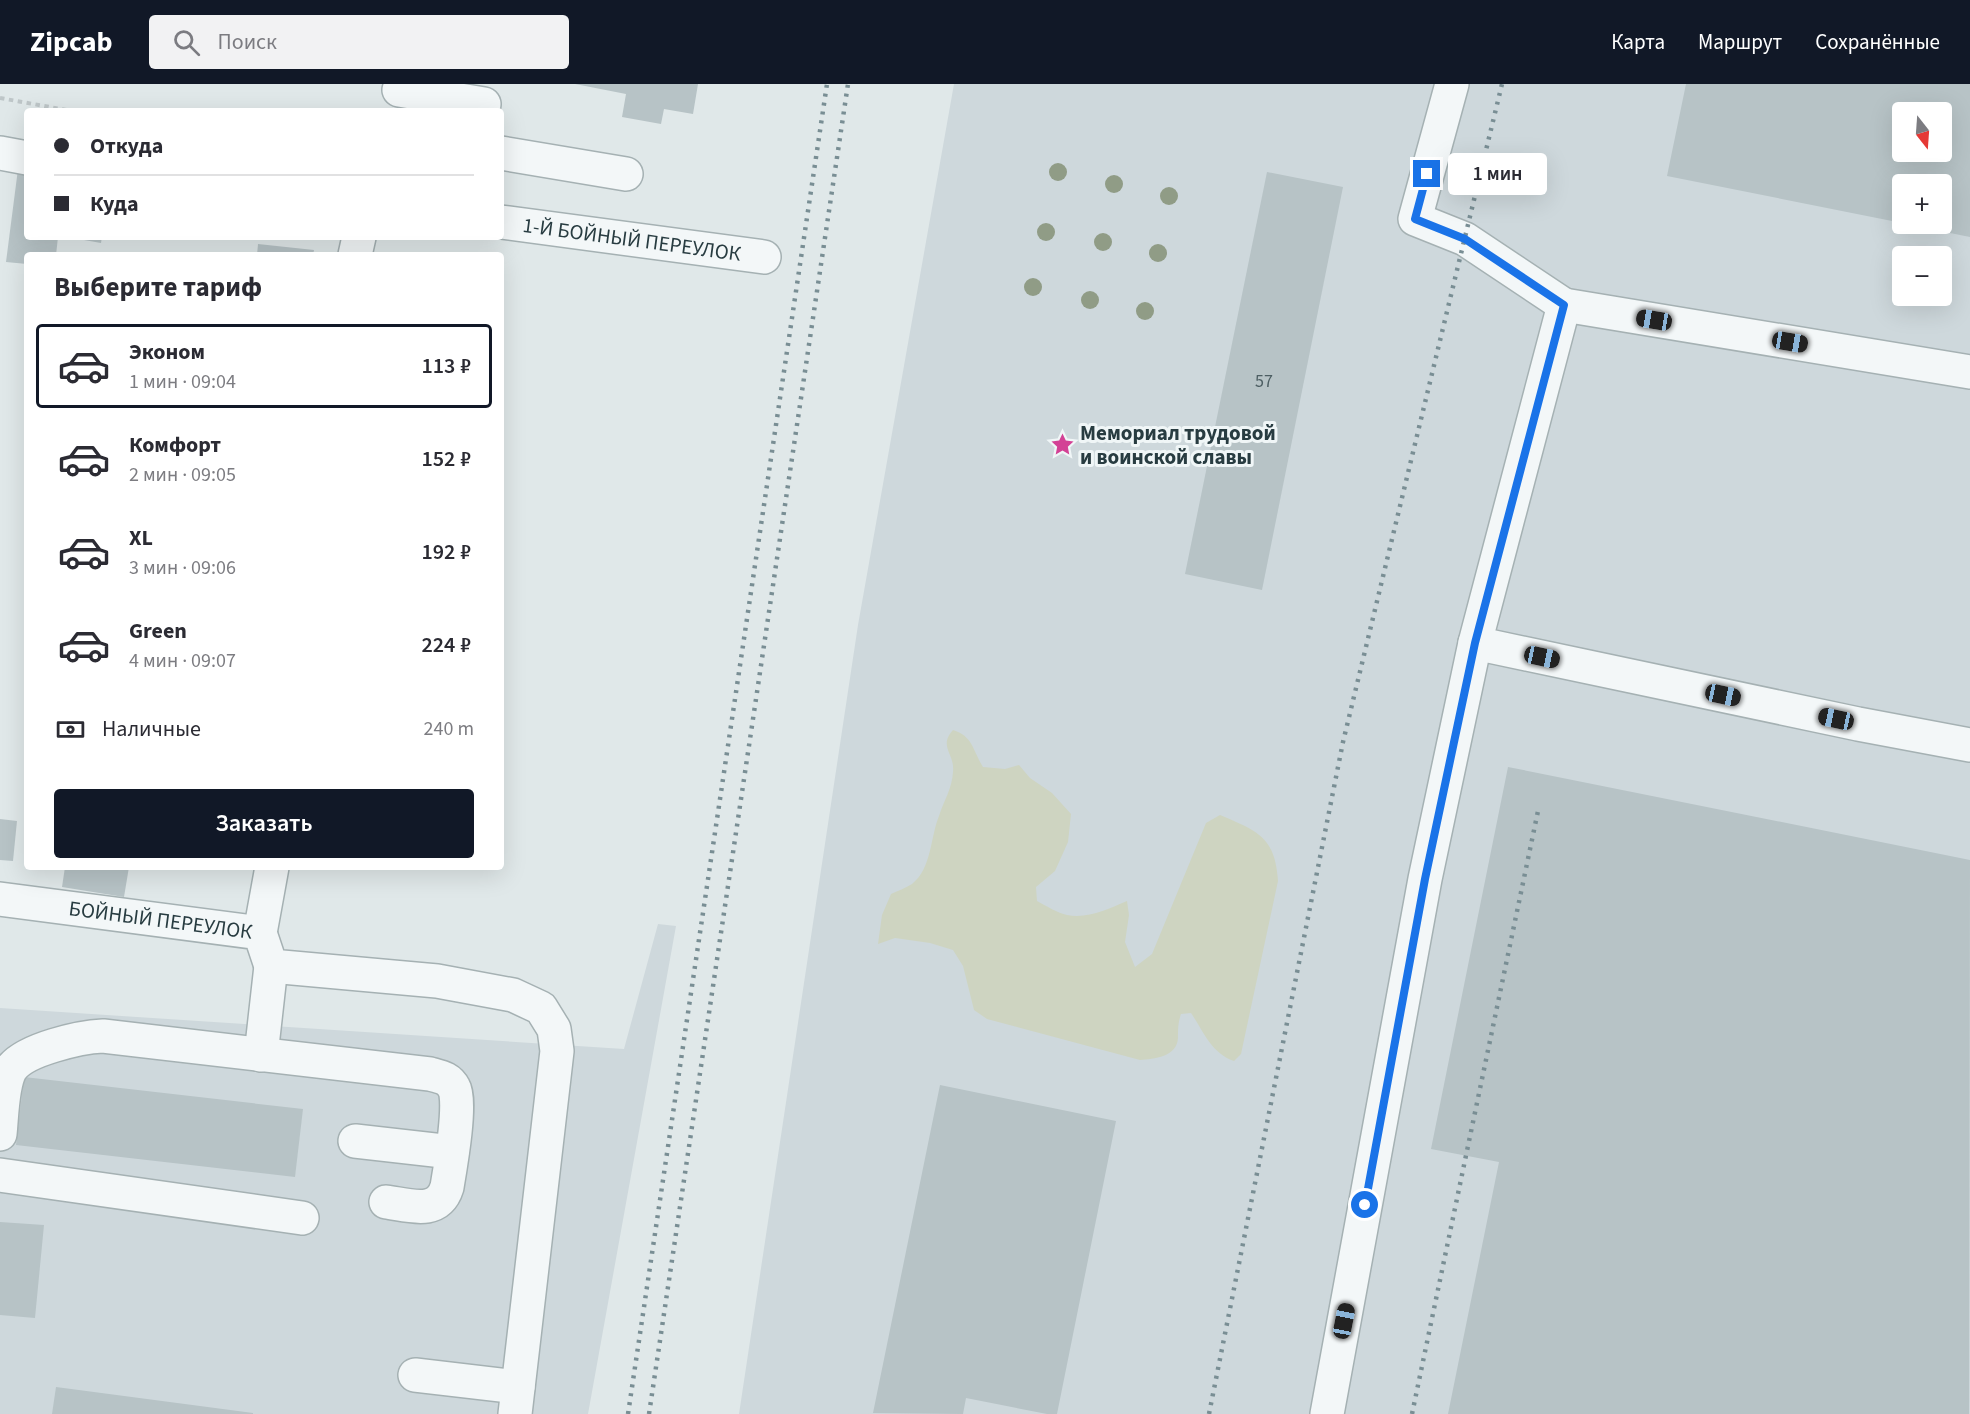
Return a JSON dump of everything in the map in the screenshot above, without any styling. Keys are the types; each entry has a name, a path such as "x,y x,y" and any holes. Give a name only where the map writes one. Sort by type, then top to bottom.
{"street":[{"path":"1452,84 1415,219 1465,239 1564,305 1970,372"},
{"path":"398,95 484,100"},
{"path":"0,153 24,157"},
{"path":"504,154 626,174"},
{"name":"1-Й БОЙНЫЙ ПЕРЕУЛОК","path":"504,222 764,257"},
{"path":"1328,1414 1425,879 1475,643 1564,305"},
{"path":"1475,643 1858,724 1970,745"},
{"path":"260,933 271,870"},
{"name":"БОЙНЫЙ ПЕРЕУЛОК","path":"0,899 260,933 271,966 436,981 513,995 541,1008 554,1029 557,1051 516,1401"},
{"path":"261,1054 271,966"},
{"path":"0,1134 6,1082 12,1068 26,1058 61,1043 83,1037 103,1036 430,1074 447,1078 456,1089 457,1104 444,1198 436,1205 421,1207 386,1202"},
{"path":"356,1141 452,1152"},
{"path":"0,1175 302,1218"},
{"path":"415,1375 516,1401"}],"path":[{"path":"0,98 55,108"}],"shaded area":[{"path":"954,84 1970,84 1970,1414 739,1414 858,625"},
{"path":"658,924 676,926 588,1414 0,1414 0,1008 624,1049"}],"green space":[{"path":"953,730 969,740 983,767 1005,769 1019,765 1030,778 1052,793 1071,814 1068,842 1055,871 1036,887 1037,901 1060,913 1083,916 1127,901 1129,915 1125,942 1135,967 1152,954 1206,823 1220,815 1262,837 1273,854 1278,881 1241,1054 1234,1061 1219,1053 1191,1013 1181,1014 1177,1044 1174,1049 1164,1056 1140,1060 987,1019 974,1010 963,966 953,950 930,943 895,938 878,944 882,915 891,894 912,884 919,877 927,861 952,778 953,765 947,741"}],"building":[{"path":"575,84 698,84 693,114 664,109 661,124 622,117 626,94"},
{"path":"1686,84 1970,84 1970,237 1952,233 1952,174 1892,174 1892,221 1667,176"},
{"path":"18,169 24,170 24,240 58,240 56,252 24,252 24,264 6,262"},
{"path":"1267,172 1343,187 1262,590 1185,574"},
{"path":"84,240 102,240 101,243"},
{"path":"258,244 314,250 314,252 257,252"},
{"path":"1508,767 1970,860 1969,1414 1448,1414 1499,1162 1431,1149"},
{"path":"0,819 17,821 13,861 0,860"},
{"path":"65,870 128,870 124,897 62,887"},
{"path":"24,1077 303,1109 295,1177 16,1145"},
{"path":"940,1085 1116,1121 1057,1414 966,1398 963,1414 873,1413"},
{"path":"0,1222 44,1225 35,1318 0,1315"},
{"path":"56,1387 253,1413 253,1414 52,1414"}],"railway":[{"path":"628,1414 827,84"},
{"path":"649,1414 848,84"},
{"path":"1209,1414 1343,742 1502,84"},
{"path":"1412,1414 1538,811"}],"place":[{"name":"Мемориал трудовой и воинской славы","path":"1062,445"}],"route":[{"path":"1365,1205 1425,879 1475,643 1564,305 1465,239 1415,219 1427,174"}]}
